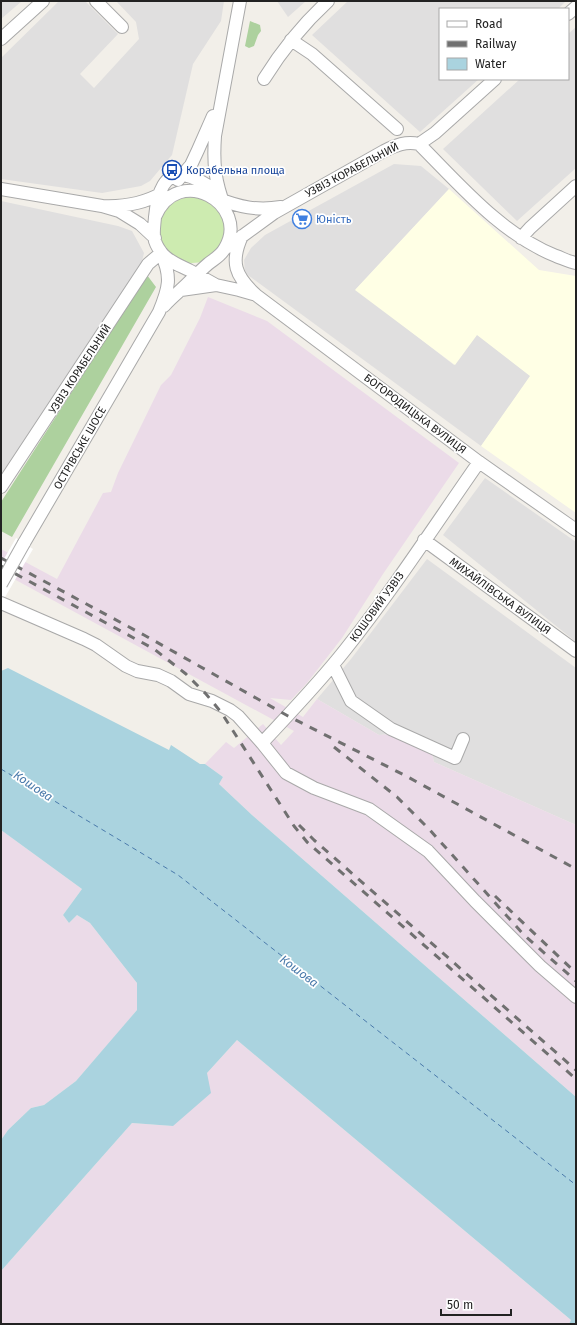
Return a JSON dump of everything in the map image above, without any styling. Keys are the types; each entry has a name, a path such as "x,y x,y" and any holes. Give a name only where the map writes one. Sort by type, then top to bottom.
{"street":[{"path":"1,39 43,1"},
{"path":"96,1 122,27"},
{"path":"222,91 191,165 166,194 155,217 153,228 155,238 161,252 171,261 183,267 195,268 208,264 218,257 226,248 230,236 230,223 217,184 213,157 222,91 232,50 240,1"},
{"path":"264,78 291,40 309,19 328,1"},
{"path":"291,40 312,54 397,129"},
{"path":"494,80 435,133 420,144 493,216 521,238 541,250 576,263"},
{"name":"УЗВІЗ КОРАБЕЛЬНИЙ","path":"226,248 286,206 391,148 407,142 420,144"},
{"path":"166,194 164,184 172,177 182,175 204,183 215,192 224,206"},
{"path":"217,184 240,206"},
{"path":"521,238 576,186"},
{"path":"1,189 102,206 120,211 140,224 155,238"},
{"name":"УЗВІЗ КОРАБЕЛЬНИЙ","path":"166,194 196,191 208,194 224,206 267,209 286,206"},
{"path":"102,206 120,207 142,203 166,194"},
{"name":"БОГОРОДИЦЬКА ВУЛИЦЯ","path":"241,279 235,259 236,251 242,236"},
{"name":"БОГОРОДИЦЬКА ВУЛИЦЯ","path":"226,248 233,268 246,286 256,295 479,462 576,530"},
{"name":"УЗВІЗ КОРАБЕЛЬНИЙ","path":"1,487 148,264 161,252"},
{"name":"ОСТРІВСЬКЕ ШОСЕ","path":"1,584 159,312 165,297 169,273 161,252"},
{"name":"ОСТРІВСЬКЕ ШОСЕ","path":"159,312 169,300 208,264"},
{"name":"БОГОРОДИЦЬКА ВУЛИЦЯ","path":"183,267 216,285 256,295"},
{"name":"БОГОРОДИЦЬКА ВУЛИЦЯ","path":"181,290 216,285"},
{"name":"КОШОВИЙ УЗВІЗ","path":"262,743 333,665 392,588 479,462"},
{"name":"МИХАЙЛІВСЬКА ВУЛИЦЯ","path":"424,540 576,651"},
{"path":"1,603 96,645 126,666 137,671 158,675 171,681 189,694 212,701 230,710 238,716 286,773 314,788 369,809 428,851 475,901 540,966 576,997"},
{"path":"333,665 351,701 391,729 454,758 463,739"}],"shaded area":[{"path":"1,1 22,1 1,19"},
{"path":"59,1 85,1 118,34 80,74 94,88 139,39 136,22 116,1 224,1 221,21 193,64 172,155 150,181 141,186 102,193 1,179 1,58"},
{"path":"277,1 306,1 288,17"},
{"path":"348,1 566,1 559,8 439,8 439,80 478,80 420,132 312,35"},
{"path":"576,27 576,168 517,221 443,149 519,80 569,80 569,33"},
{"path":"394,164 421,166 449,189 356,289 454,365 477,334 531,376 481,446 245,273 244,260 251,248 265,235"},
{"path":"449,189 539,270 576,276 576,513 481,446 530,376 477,335 455,365 355,290"},
{"path":"1,201 118,226 132,231 144,253 140,269 1,475"},
{"path":"208,297 267,321 459,463 383,574 342,638 307,683 291,700 270,698 303,717 317,699 379,735 394,734 432,754 434,762 576,825 576,1097 252,815 219,784 223,777 205,764 226,742 234,748 263,724 281,745 294,731 1,572 1,549 57,579 103,493 111,492 118,473 161,385 171,375 200,318"},
{"path":"485,478 576,542 576,642 443,535"},
{"path":"427,559 576,668 576,825 434,762 432,754 394,734 379,735 317,699 351,659"},
{"path":"1,830 82,889 63,915 69,923 77,915 90,923 137,983 137,1010 76,1081 44,1105 31,1108 8,1130 1,1140"},
{"path":"237,1040 571,1320 569,1324 1,1324 1,1271 132,1123 173,1126 207,1073"}],"green space":[{"path":"250,21 260,25 261,31 254,46 249,48 245,46"},
{"name":"Корабельна площа","path":"185,197 199,197 211,202 220,211 225,223 223,243 216,254 199,263 185,263 173,258 164,249 159,237 159,223 164,211 173,202"},
{"path":"147,275 156,287 12,537 1,531 1,502"}],"water":[{"name":"Кошова","path":"8,668 169,750 171,745 200,764 205,764 223,777 219,784 252,815 576,1097 576,1324 569,1324 571,1320 237,1040 207,1073 211,1093 173,1126 132,1123 1,1271 1,1140 8,1130 31,1108 44,1105 76,1081 137,1010 137,983 90,923 77,915 69,923 63,915 82,889 1,830 1,671"}],"pier":[{"path":"16,538 33,549 1,604 1,564"}],"ferry route":[{"path":"1,769 178,875 576,1185"}],"railway":[{"path":"1,558 144,635 288,716 406,776 576,869"},
{"path":"1,566 154,649 186,674 221,712 294,826 307,842 576,1079"},
{"path":"334,747 397,797 429,829 524,935 576,981"},
{"path":"299,825 314,840 576,1070"},
{"path":"495,896 576,973"}],"place":[{"name":"Корабельна площа","path":"172,170"},
{"name":"Юність","path":"302,219"}]}
